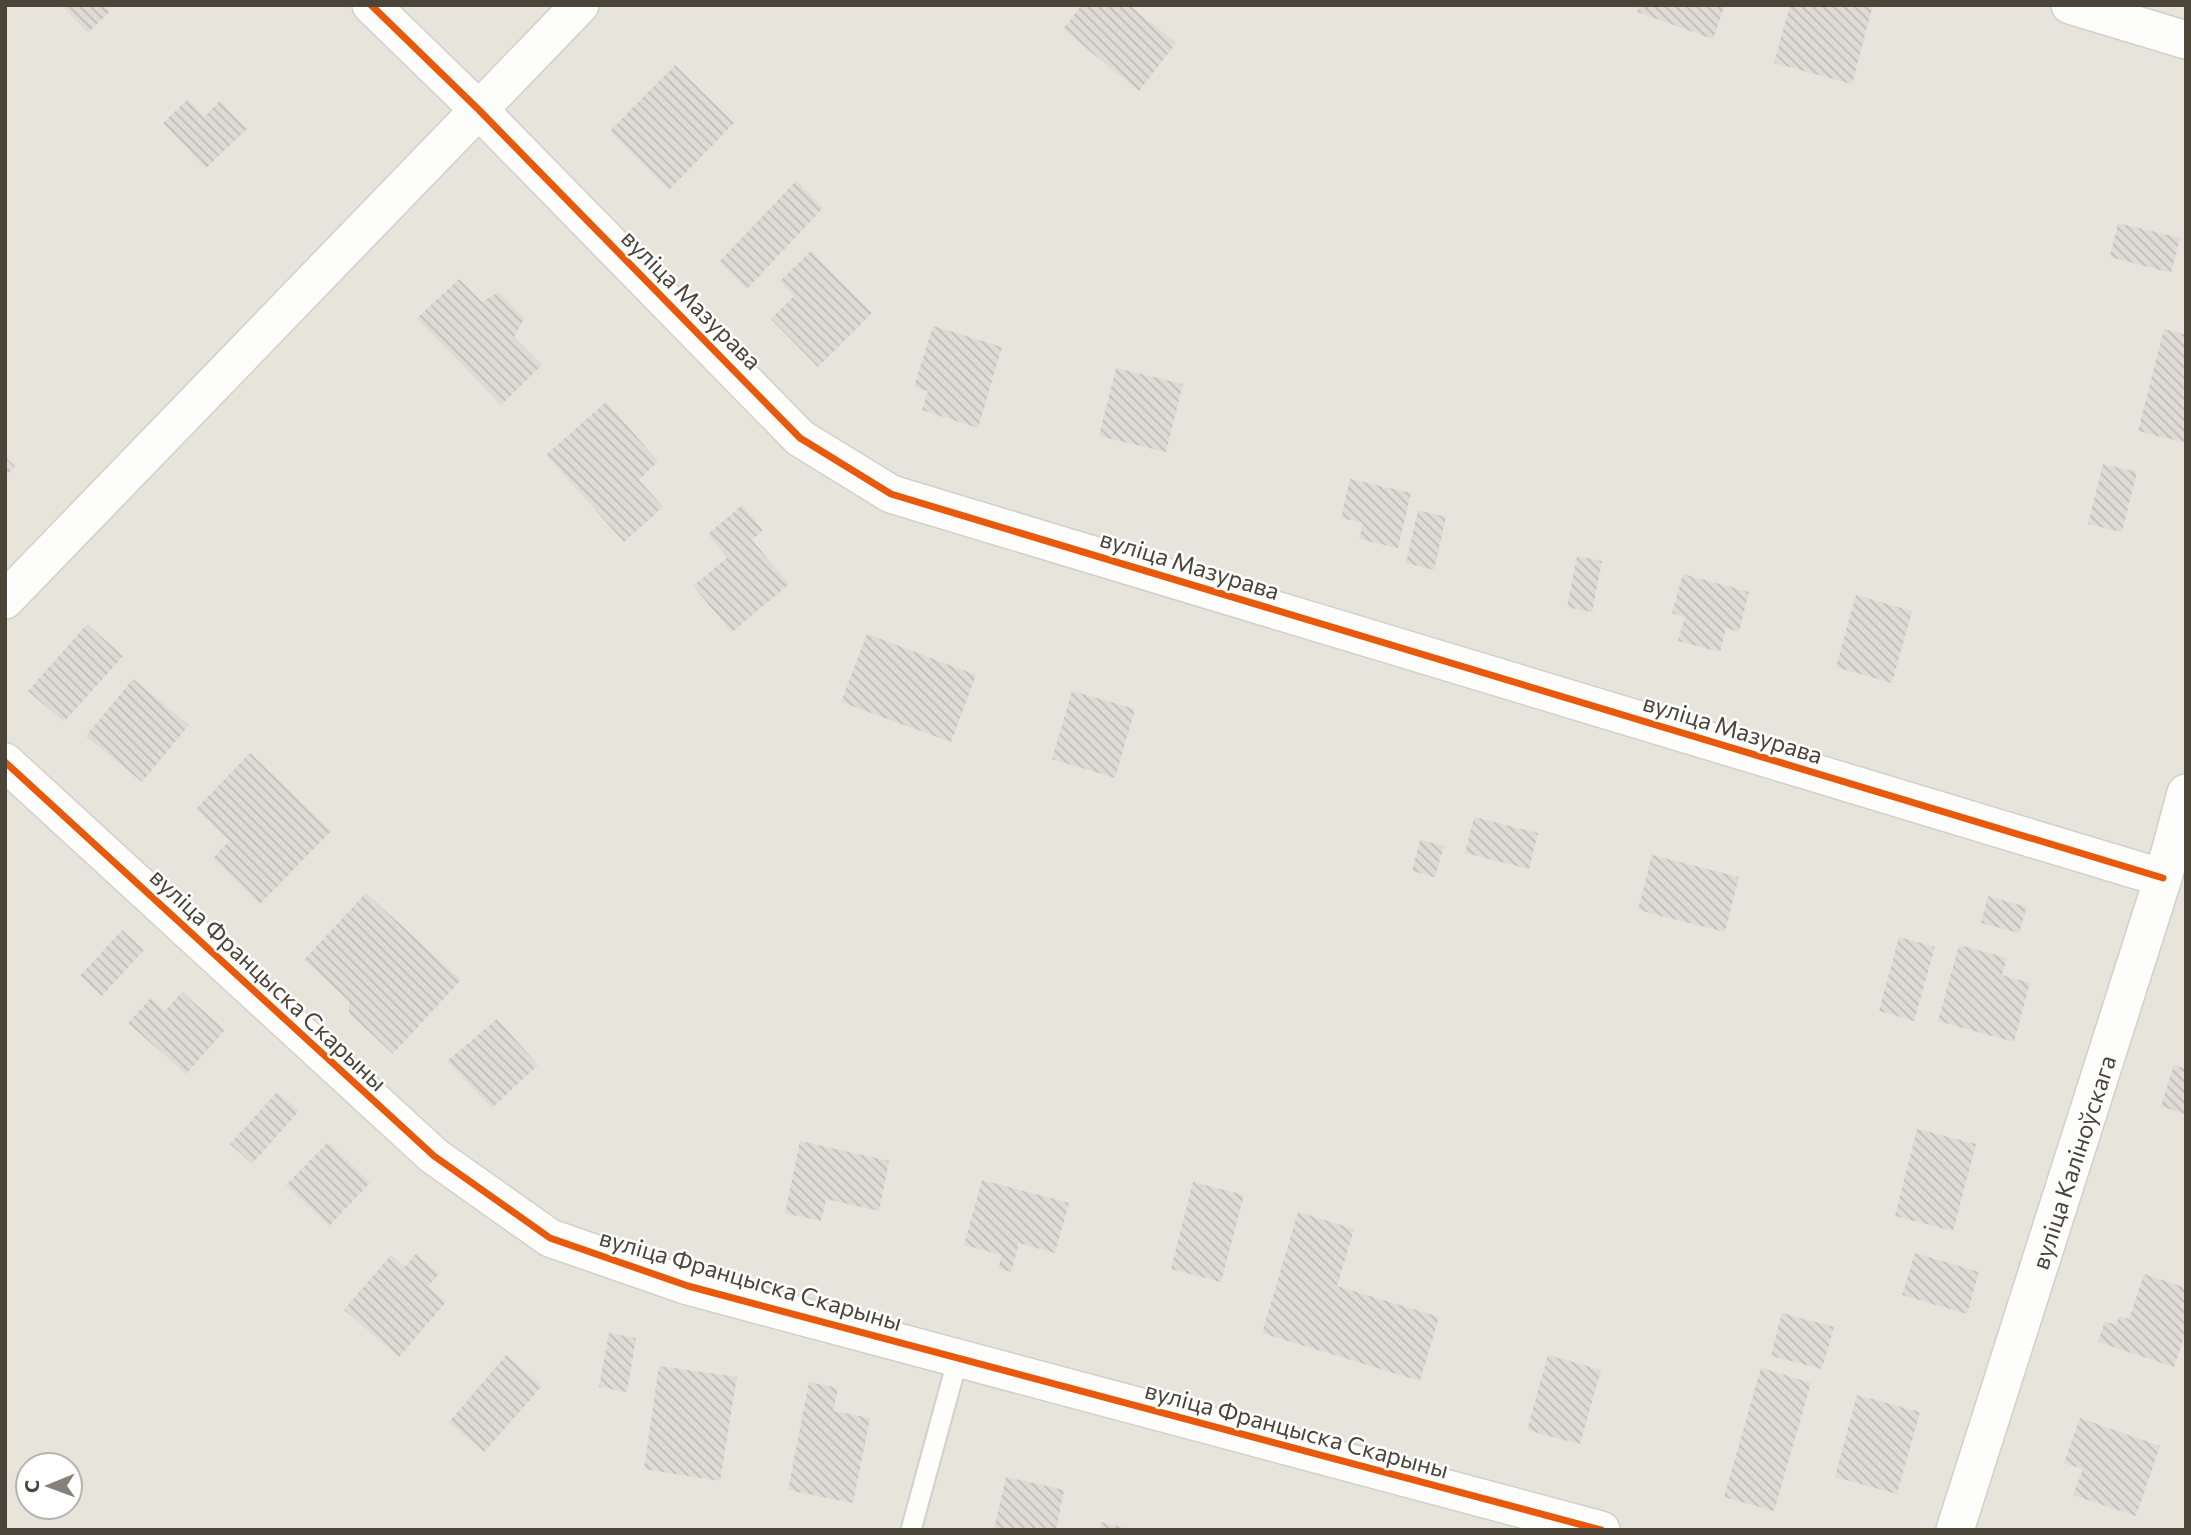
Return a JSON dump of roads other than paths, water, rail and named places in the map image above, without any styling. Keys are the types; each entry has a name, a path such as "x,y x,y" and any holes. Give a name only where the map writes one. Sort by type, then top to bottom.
{"street":[{"name":"вуліца Мазурава","path":"371,5 478,110 800,438 891,494 2163,878"},
{"path":"5,600 580,5"},
{"path":"2070,5 2186,40"},
{"name":"вуліца Францыска Скарыны","path":"5,762 434,1156 550,1238 688,1286 1601,1530"},
{"name":"вуліца Каліноўскага","path":"1955,1530 2163,878 2186,793"}],"lane":[{"path":"911,1530 958,1358"}]}
